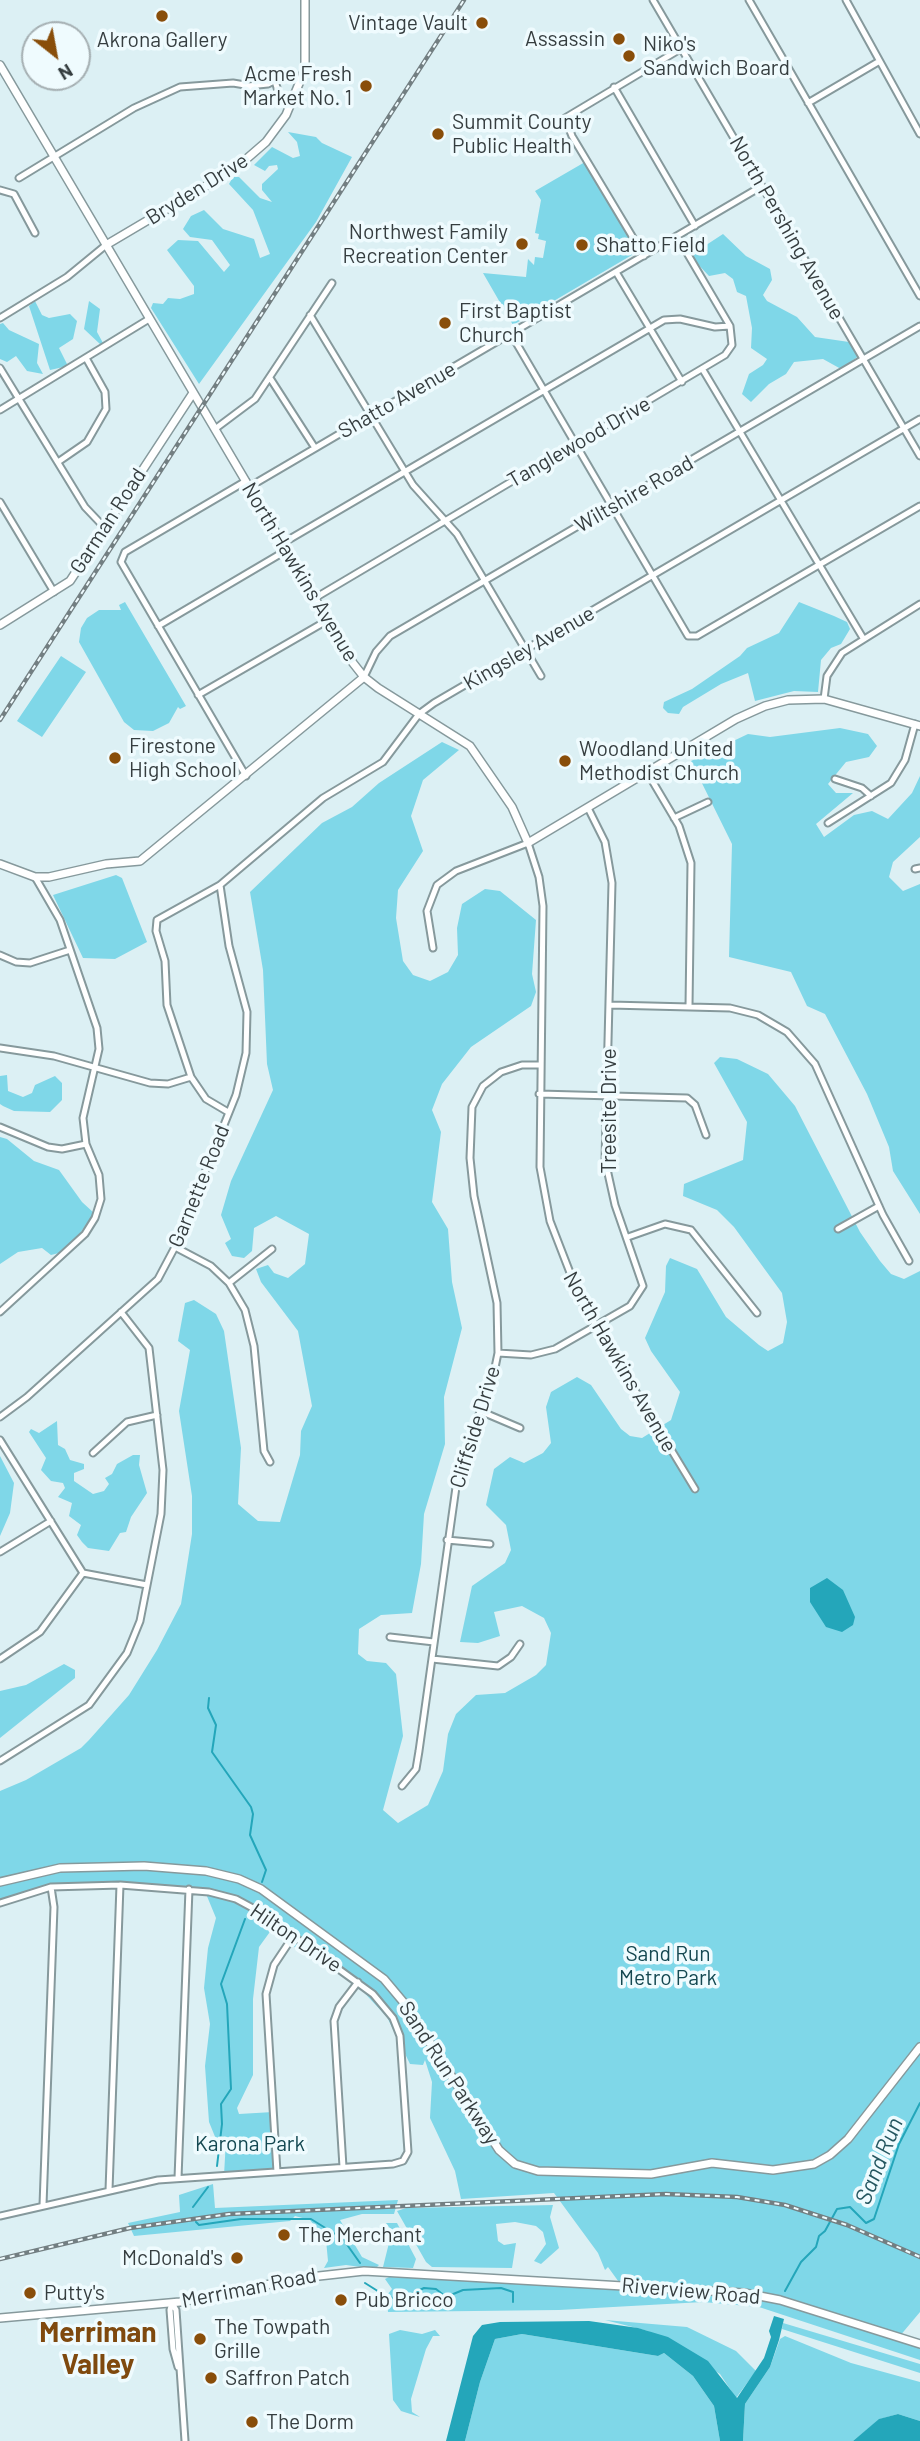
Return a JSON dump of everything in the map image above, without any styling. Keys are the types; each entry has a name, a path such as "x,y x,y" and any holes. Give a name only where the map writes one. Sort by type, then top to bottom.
{"street":[{"name":"Bryden Drive","path":"0,318 67,277 106,245 236,168 266,142 286,116 305,69 305,0"},
{"name":"North Pershing Avenue","path":"653,0 920,456"},
{"path":"749,0 920,296"},
{"path":"846,0 920,134"},
{"path":"644,256 565,122 570,113 682,48"},
{"path":"808,103 878,62"},
{"name":"North Hawkins Avenue","path":"0,65 364,677 464,741 483,761 512,808 528,843 538,877 543,915 539,1065 540,1167 550,1222 567,1270 596,1327 695,1489"},
{"path":"19,178 143,104 180,86 210,82 245,85 275,81 291,72"},
{"path":"245,85 266,101 272,101 278,91 275,81"},
{"path":"614,87 695,226"},
{"name":"Shatto Avenue","path":"158,626 121,562 125,552 315,448 762,186"},
{"path":"0,190 14,194 35,233"},
{"path":"246,776 158,626 405,471 649,328 672,318 715,327 730,326 677,236"},
{"path":"616,272 682,382"},
{"path":"215,429 247,407 270,378 332,283"},
{"path":"310,315 420,494 446,521 486,581 541,676"},
{"path":"0,410 149,319"},
{"name":"Tanglewood Drive","path":"315,598 703,370 730,350 730,326"},
{"name":"Wiltshire Road","path":"364,677 376,652 390,636 920,326"},
{"path":"511,334 690,637 697,636 920,506"},
{"path":"58,462 87,442 106,409 105,392 86,358"},
{"path":"0,368 91,517 104,527"},
{"path":"703,370 863,638"},
{"path":"270,378 315,448"},
{"name":"Garman Road","path":"0,625 55,593 70,580 193,393"},
{"name":"Kingsley Avenue","path":"191,1077 165,997 165,961 156,926 157,920 220,885 323,798 383,762 419,714 920,419"},
{"path":"0,502 55,593"},
{"path":"824,699 827,676 834,662 863,638 920,604"},
{"path":"198,695 328,620"},
{"path":"0,864 35,877 58,877 106,864 140,861 364,677"},
{"path":"433,948 427,911 437,885 456,871 528,843 757,708 789,700 824,699 917,725 900,771 891,783 842,811 828,823"},
{"path":"647,772 674,818 691,863 689,1006"},
{"path":"835,779 862,788 871,796"},
{"path":"674,818 708,802"},
{"name":"Treesite Drive","path":"498,1353 544,1353 596,1327 630,1306 643,1286 608,1184 605,1160 611,870 603,835 588,808"},
{"path":"0,1312 75,1244 95,1218 101,1199 100,1182 86,1144 83,1108 99,1049 97,1028 57,913 35,877"},
{"name":"Garnette Road","path":"0,1418 158,1279 175,1247 241,1078 248,1029 242,988 229,946 220,885"},
{"path":"0,955 16,962 30,963 71,950"},
{"path":"610,1005 730,1008 758,1015 797,1041 818,1070 879,1206 909,1261"},
{"path":"0,1048 45,1054 154,1084 191,1077 205,1099 228,1112"},
{"name":"Cliffside Drive","path":"402,1786 416,1769 457,1480 491,1387 498,1353 496,1303 474,1196 469,1124 476,1097 493,1077 522,1065 539,1065"},
{"path":"539,1094 687,1098 695,1105 706,1135"},
{"path":"0,1127 48,1147 62,1149 86,1144"},
{"path":"838,1229 879,1206"},
{"path":"628,1237 665,1224 691,1230 757,1313"},
{"path":"175,1247 211,1266 229,1283 249,1321 264,1451 270,1462"},
{"path":"229,1283 272,1250"},
{"path":"0,1761 74,1717 99,1694 132,1644 147,1585 164,1491 149,1348 121,1312"},
{"path":"480,1411 520,1428"},
{"path":"93,1453 127,1422 157,1415"},
{"path":"0,1440 83,1573 147,1585"},
{"path":"0,1552 51,1521"},
{"path":"447,1540 490,1544"},
{"path":"0,1659 40,1632 83,1573"},
{"path":"390,1637 434,1642"},
{"path":"432,1659 498,1666 511,1657 520,1644"},
{"name":"Sand Run Parkway","path":"0,1882 60,1868 144,1867 206,1871 261,1889 384,1979 418,2024 499,2150 515,2164 538,2171 651,2174 712,2163 773,2170 814,2164 830,2155 848,2139 920,2047"},
{"path":"109,2190 121,1885"},
{"name":"Hilton Drive","path":"0,1903 51,1887 121,1885 189,1889 221,1894 244,1903 294,1935 358,1982 383,2006 399,2032 408,2152 400,2163 343,2167"},
{"path":"43,2205 53,1921 51,1887"},
{"path":"178,2178 189,1889"},
{"path":"277,2172 266,1994 274,1965 294,1935"},
{"path":"0,2216 109,2190 178,2178 343,2167 334,2021 339,2007 358,1982"},
{"name":"Merriman Road","path":"0,2318 172,2303 341,2272 498,2277"},
{"name":"Riverview Road","path":"498,2277 744,2292 780,2300 920,2344"},
{"path":"172,2303 176,2310 175,2333 185,2441"}],"green space":[{"path":"288,132 316,137 322,143 352,157 316,222 199,384 151,308 153,303 163,304 168,298 180,299 194,294 194,286 167,250 178,240 198,241 224,272 230,265 212,240 190,237 183,229 191,216 204,210 223,229 254,239 260,258 270,254 253,210 229,184 233,177 239,177 260,198 272,202 262,190 262,184 278,169 277,165 269,166 265,171 254,165 272,147 293,158 300,156 297,142"},
{"path":"585,162 637,252 513,325 483,273 526,277 528,259 534,265 535,257 543,258 546,241 538,239 539,234 535,233 541,200 535,191"},
{"path":"723,234 746,256 770,269 772,280 763,295 767,301 797,317 815,337 849,342 860,355 841,369 823,359 794,362 786,374 769,384 751,402 742,394 749,374 767,359 751,348 752,328 746,296 737,292 733,279 725,273 709,276 693,259 694,253"},
{"path":"35,301 42,315 49,318 70,314 77,321 73,339 59,348 68,366 50,370 29,306"},
{"path":"89,301 100,309 97,332 103,343 101,345 84,329"},
{"path":"3,323 9,330 39,344 37,363 43,374 27,371 16,356 7,362 0,359 0,324"},
{"path":"125,602 186,706 180,709 178,707 169,723 153,731 134,730 124,722 79,642 81,628 87,618 99,610 121,610 119,605"},
{"path":"799,602 847,622 850,629 841,644 831,648 821,660 818,692 794,691 755,701 748,673 721,684 683,707 679,714 668,713 663,708 664,702 692,689 740,656 747,648 779,633"},
{"path":"61,656 86,672 42,737 17,721"},
{"path":"840,728 868,734 877,746 869,757 846,762 828,784 836,793 853,793 816,824 824,837 854,815 872,811 888,819 912,793 920,776 920,837 893,862 889,877 903,891 920,884 920,1214 893,1171 889,1147 867,1094 825,1014 807,1006 791,972 729,957 732,844 691,761 748,734 770,737"},
{"name":"Sand Run Metro Park","path":"442,742 459,750 423,780 411,816 423,851 398,890 396,918 403,961 413,975 430,981 448,972 458,955 457,928 462,904 485,889 500,891 536,920 532,974 536,992 531,1006 471,1047 442,1084 432,1110 441,1132 432,1202 448,1229 452,1282 462,1328 444,1397 445,1444 424,1514 421,1564 412,1613 381,1615 359,1629 358,1654 367,1661 386,1663 396,1674 403,1736 383,1810 398,1823 428,1805 443,1771 448,1734 456,1714 476,1695 505,1693 536,1675 546,1665 551,1633 544,1618 522,1606 494,1612 500,1636 478,1643 460,1642 472,1586 505,1563 511,1550 506,1525 486,1505 494,1469 510,1457 524,1463 543,1453 551,1443 546,1407 551,1392 577,1377 591,1385 621,1429 630,1436 642,1438 671,1420 680,1392 645,1338 665,1292 666,1266 670,1258 697,1269 726,1317 759,1345 768,1351 783,1343 787,1322 782,1293 734,1227 717,1210 683,1196 684,1184 743,1160 747,1122 714,1063 720,1057 737,1059 768,1074 795,1106 860,1232 880,1261 891,1274 904,1279 920,1271 920,2312 899,2337 780,2300 621,2285 608,2267 605,2270 598,2253 554,2193 461,2199 455,2171 430,2118 432,2082 425,2060 423,2065 410,2064 387,2017 357,1985 297,1949 272,1929 259,1947 253,1999 253,2075 237,2108 239,2114 273,2112 277,2172 224,2175 226,2140 218,2144 209,2122 205,2066 210,2024 204,1988 208,1948 216,1918 204,1889 93,1882 62,1884 0,1900 0,1791 26,1780 81,1748 89,1740 129,1695 181,1604 192,1534 192,1496 179,1411 190,1350 178,1341 185,1303 194,1300 216,1314 224,1331 241,1448 238,1504 258,1521 280,1522 300,1455 301,1431 312,1406 298,1331 261,1282 256,1269 268,1265 274,1273 288,1278 305,1264 309,1234 276,1216 254,1228 252,1251 244,1258 232,1256 225,1243 231,1239 221,1215 231,1181 273,1090 267,1064 263,970 250,892 322,823 352,807 379,783"},
{"path":"116,875 122,878 147,942 115,959 83,958 53,895"},
{"path":"7,1075 8,1091 23,1097 32,1093 35,1085 55,1076 62,1083 62,1100 50,1112 14,1111 0,1104 0,1076"},
{"path":"0,1137 7,1139 34,1161 59,1170 82,1202 94,1213 78,1236 59,1253 51,1255 42,1248 18,1252 0,1264"},
{"path":"57,1421 58,1445 65,1449 70,1460 84,1464 84,1469 74,1473 74,1481 93,1494 104,1491 109,1484 105,1478 112,1474 117,1464 133,1455 140,1455 139,1465 147,1493 131,1517 126,1532 120,1533 109,1551 88,1548 82,1542 77,1535 81,1525 69,1516 72,1503 58,1497 65,1488 63,1483 51,1481 41,1470 46,1458 29,1432 31,1429 39,1433"},
{"path":"0,1456 14,1483 10,1513 0,1536"},
{"path":"64,1664 75,1670 75,1678 0,1738 0,1691 26,1685"},
{"path":"213,2184 215,2208 398,2200 394,2214 362,2214 340,2220 362,2257 379,2265 375,2269 346,2265 324,2268 328,2261 326,2240 310,2220 295,2216 290,2221 134,2236 128,2223 180,2212 179,2195"},
{"path":"553,2205 550,2217 559,2248 541,2264 534,2261 546,2244 543,2232 536,2226 515,2222 496,2224 498,2241 504,2245 516,2243 512,2268 432,2267 426,2262 397,2211 406,2208"},
{"path":"386,2223 397,2223 416,2259 413,2268 383,2267 392,2231"},
{"path":"389,2277 663,2290 758,2298 920,2346 920,2360 759,2307 703,2302 559,2310 388,2312 387,2295 392,2289 385,2279"},
{"path":"605,2320 687,2327 736,2351 756,2371 736,2398 720,2374 648,2331"},
{"path":"783,2323 920,2364 920,2373 782,2329"},
{"path":"400,2330 422,2334 435,2330 440,2336 433,2336 426,2349 411,2399 412,2412 420,2417 401,2411 393,2400 389,2334"},
{"path":"522,2334 658,2356 664,2353 693,2376 714,2406 720,2441 465,2441 480,2382 495,2339"},
{"path":"785,2336 851,2363 920,2382 920,2421 898,2414 880,2419 853,2441 743,2441 745,2404 770,2367 780,2339"}],"shaded area":[{"path":"827,1578 843,1590 855,1617 853,1625 842,1632 826,1627 810,1602 810,1588"},
{"path":"774,2316 784,2319 779,2340 770,2367 745,2404 743,2441 720,2441 714,2406 693,2376 664,2353 658,2356 522,2334 495,2339 480,2382 465,2441 446,2441 473,2336 482,2325 500,2322 589,2321 638,2328 668,2337 708,2361 737,2398 764,2358"},
{"path":"898,2414 920,2421 920,2441 853,2441 879,2419"}],"waterway":[{"path":"209,1698 208,1708 216,1725 212,1752 251,1807 253,1814 250,1835 266,1870 262,1882"},
{"path":"217,2166 222,2124 221,2104 231,2089 227,2004 221,1984 245,1919"},
{"name":"Sand Run","path":"785,2291 801,2262 816,2247 819,2236 825,2231 837,2209 850,2207 866,2223 874,2219 899,2144 920,2103"},
{"path":"193,2207 208,2187"},
{"path":"196,2222 199,2225 241,2219 311,2219 343,2239 360,2263"},
{"path":"365,2283 384,2295 399,2300 424,2288 436,2289 446,2297 463,2290 501,2288 513,2292 513,2302"}],"railway":[{"path":"0,720 464,0"},
{"path":"0,2259 130,2228 229,2214 666,2194 737,2197 785,2205 847,2225 920,2257"}],"place":[{"name":"Akrona Gallery","path":"162,16"},
{"name":"Vintage Vault","path":"482,23"},
{"name":"Assassin","path":"619,39"},
{"name":"Niko's Sandwich Board","path":"629,56"},
{"name":"Acme Fresh Market No. 1","path":"366,86"},
{"name":"Summit County Public Health","path":"438,134"},
{"name":"Northwest Family Recreation Center","path":"522,244"},
{"name":"Shatto Field","path":"582,245"},
{"name":"First Baptist Church","path":"445,323"},
{"name":"Firestone High School","path":"115,758"},
{"name":"Woodland United Methodist Church","path":"565,761"},
{"name":"The Merchant","path":"284,2235"},
{"name":"McDonald's","path":"237,2258"},
{"name":"Putty's","path":"30,2293"},
{"name":"Pub Bricco","path":"341,2300"},
{"name":"The Towpath Grille","path":"200,2339"},
{"name":"Saffron Patch","path":"211,2378"},
{"name":"The Dorm","path":"252,2422"}],"district":[{"name":"Merriman Valley","path":"98,2349"}],"park label":[{"name":"Karona Park","path":"250,2144"}]}
